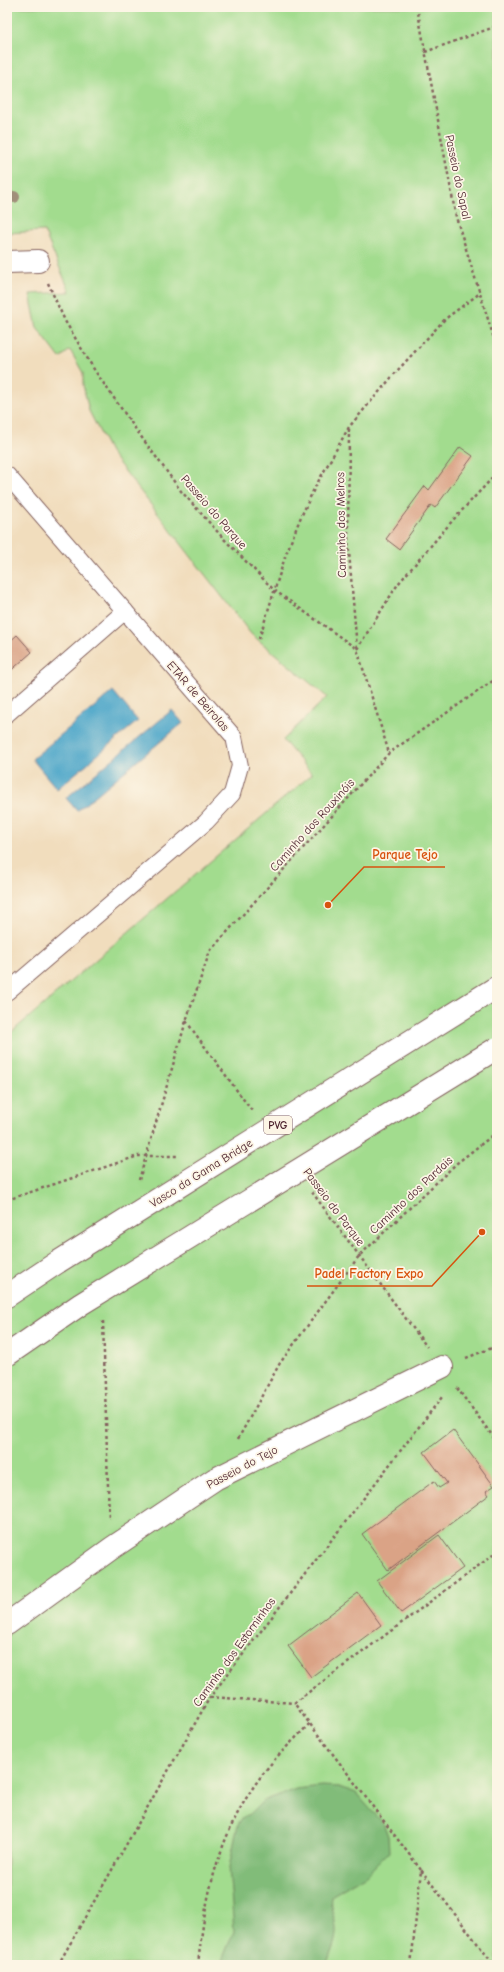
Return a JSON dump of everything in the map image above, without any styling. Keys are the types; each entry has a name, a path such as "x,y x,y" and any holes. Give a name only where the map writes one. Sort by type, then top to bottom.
{"main road":[{"path":"7,262 38,261"},
{"name":"Vasco da Gama Bridge","path":"7,1296 58,1262 497,987"},
{"path":"7,1355 81,1304 497,1048"},
{"name":"Passeio do Tejo","path":"7,1624 112,1548 215,1479 442,1367"}],"lane":[{"name":"ETAR de Beirolas","path":"7,475 234,737 240,766 232,794 206,822 7,992"},
{"path":"7,714 125,611"}],"path":[{"name":"Passeio do Sapal","path":"417,7 456,217 497,348"},
{"path":"425,52 497,26"},
{"name":"Passeio do Parque","path":"38,261 65,321 95,371 181,491 224,539 274,590 357,650"},
{"path":"349,428 397,371 445,319 480,293"},
{"name":"Caminho dos Melros","path":"259,639 274,590 300,519 321,477 349,428"},
{"name":"Caminho dos Melros","path":"349,428 348,540 357,650"},
{"path":"389,753 357,650 398,584 453,520 497,473"},
{"name":"Caminho dos Rouxinóis","path":"256,1117 186,1021 210,951 389,753 497,678"},
{"name":"Caminho dos Pardais","path":"234,1445 280,1363 359,1256 457,1162 497,1132"},
{"path":"7,1200 138,1156 184,1156"},
{"name":"Passeio do Parque","path":"309,1188 497,1442"},
{"path":"442,1367 497,1346"},
{"name":"Caminho dos Estorninhos","path":"58,1965 210,1696 443,1395 442,1367"},
{"path":"210,1696 294,1703 497,1552"},
{"path":"294,1703 494,1965"},
{"path":"198,1965 202,1922 212,1875 231,1825 243,1804 275,1759 310,1724"},
{"path":"411,1965 421,1870"}],"green space":[{"path":"7,7 497,7 497,1965 7,1965 7,1036 312,774 283,740 327,697 251,634 110,452 89,411 83,385 83,373 70,350 60,358 37,328 30,294 70,292 44,231 7,233"},
{"path":"322,1786 339,1787 356,1793 384,1825 388,1836 389,1852 366,1875 331,1896 336,1937 326,1965 220,1965 234,1931 229,1867 238,1824 243,1817 250,1814 263,1801 296,1789"}],"water":[{"path":"113,691 138,721 57,789 32,759"},
{"path":"172,710 183,723 77,811 66,798"}],"building":[{"path":"460,447 473,456 435,508 431,505 399,549 386,539 425,486 429,490"},
{"path":"17,635 32,652 7,674 7,644"},
{"path":"453,1430 494,1486 486,1491 489,1495 388,1570 362,1534 434,1481 439,1488 447,1483 424,1452"},
{"path":"439,1535 463,1568 401,1613 377,1581"},
{"path":"358,1593 381,1625 311,1677 288,1646"}],"place":[{"name":"Parque Tejo","path":"328,905"},
{"name":"Padel Factory Expo","path":"482,1232"}]}
